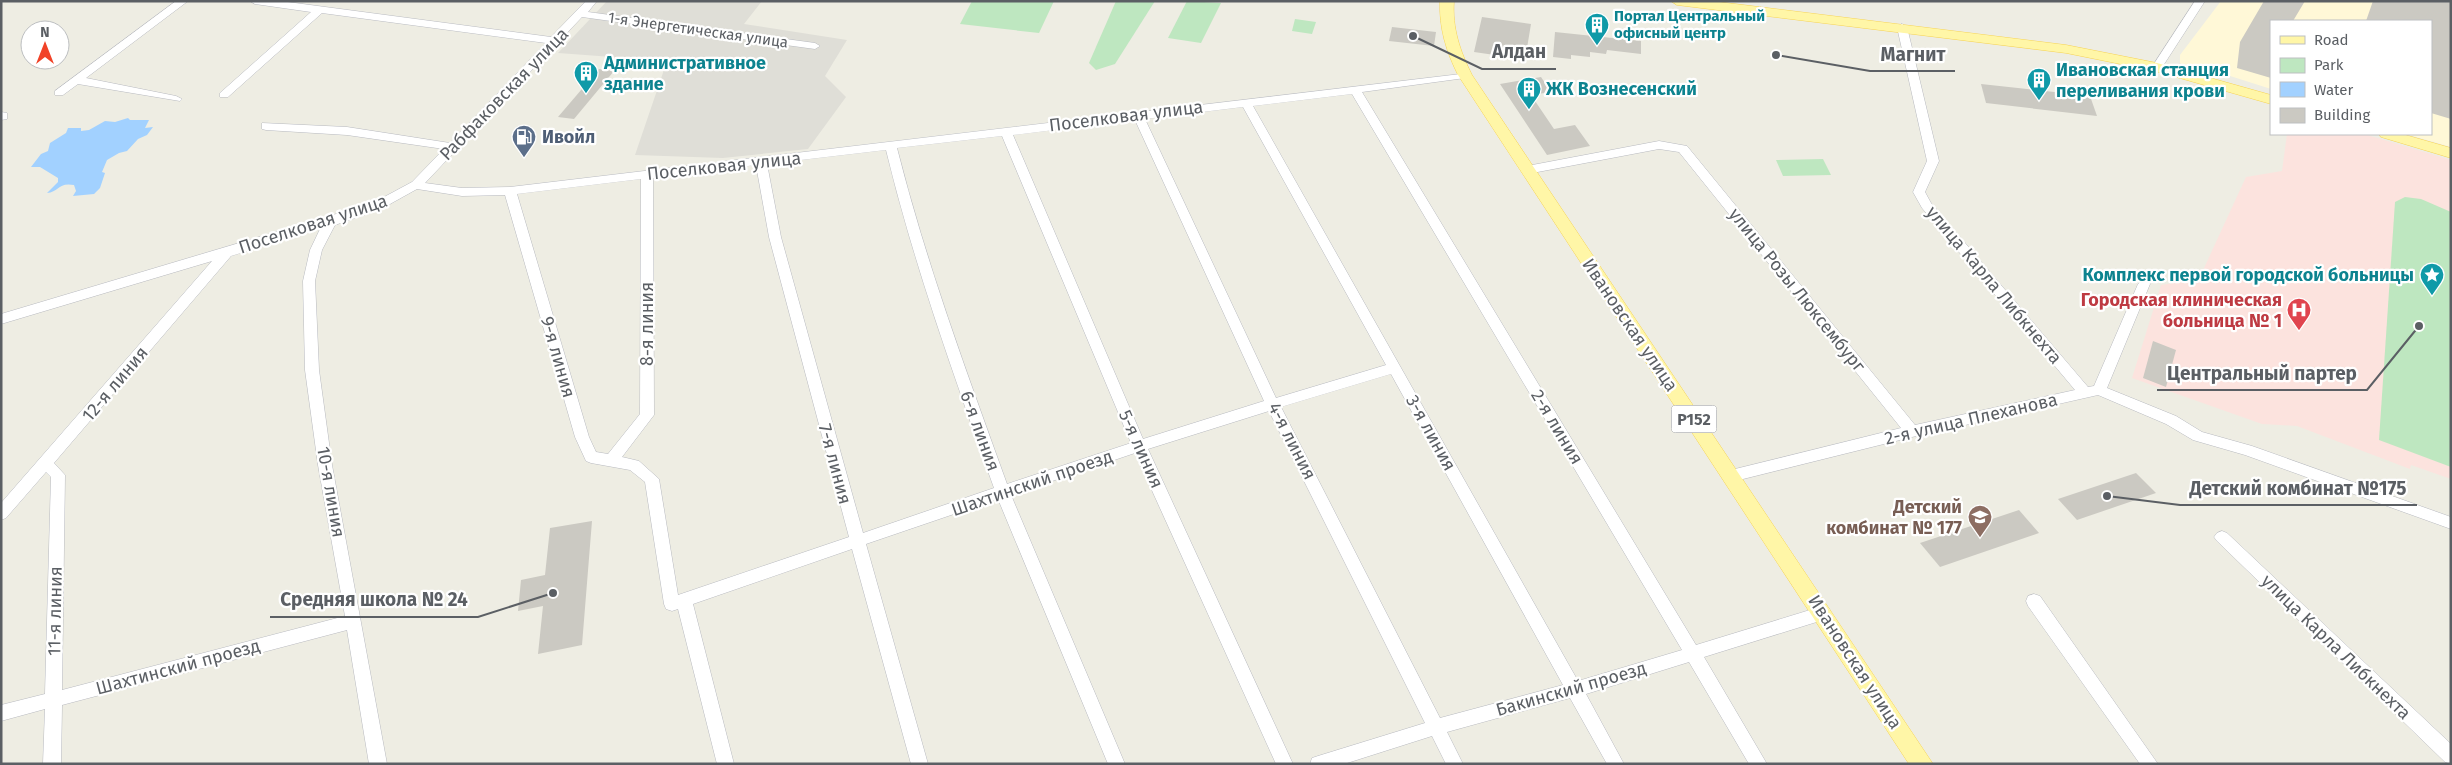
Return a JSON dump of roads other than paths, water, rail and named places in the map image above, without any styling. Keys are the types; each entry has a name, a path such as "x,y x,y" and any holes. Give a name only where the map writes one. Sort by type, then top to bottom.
{"main road":[{"name":"Ивановская улица","path":"1447,1 1445,19 1450,39 1465,75 1922,764"},
{"path":"1677,1 1902,27 2066,49 2157,68 2270,100"},
{"path":"2389,135 2451,153"}],"street":[{"path":"59,93 183,1"},
{"path":"255,1 555,41"},
{"name":"Рабфаковская улица","path":"416,185 592,1"},
{"path":"2157,68 2200,1"},
{"path":"224,95 320,10"},
{"name":"1-я Энергетическая улица","path":"581,14 815,46"},
{"name":"улица Карла Либкнехта","path":"1902,27 1933,161 1919,192 1926,205 2092,392"},
{"name":"Поселковая улица","path":"1,319 330,222 377,206 416,185 440,190 467,192 510,191 891,146 1006,130 1356,90 1465,75"},
{"path":"76,80 176,99"},
{"name":"2-я линия","path":"1356,90 1759,764"},
{"name":"3-я линия","path":"1246,103 1616,764"},
{"name":"4-я линия","path":"1138,115 1272,403 1455,764"},
{"path":"266,126 347,131 454,147"},
{"name":"5-я линия","path":"1006,130 1139,446 1286,764"},
{"name":"улица Розы Люксембург","path":"1527,170 1659,144 1682,149 1912,431"},
{"name":"6-я линия","path":"891,146 908,216 938,311 1003,493 1117,764"},
{"name":"7-я линия","path":"761,161 777,246 857,542 920,764"},
{"name":"8-я линия","path":"611,461 648,415 647,174"},
{"name":"9-я линия","path":"510,191 582,437 591,457 634,465 652,478 678,602"},
{"name":"10-я линия","path":"330,222 316,250 309,281 312,370 325,465 354,620 378,764"},
{"name":"12-я линия","path":"1,514 227,252"},
{"path":"2144,284 2092,392 2171,420 2198,436 2247,450 2451,524"},
{"name":"Шахтинский проезд","path":"678,602 1139,446 1272,403 1394,368"},
{"name":"2-я улица Плеханова","path":"1731,476 1912,431 2092,392"},
{"name":"11-я линия","path":"46,464 58,474 52,764"},
{"name":"улица Карла Либкнехта","path":"2222,538 2451,756"},
{"path":"2034,601 2150,764"},
{"path":"678,602 726,764"},
{"name":"Бакинский проезд","path":"1318,764 1436,726 1574,690 1823,613"},
{"name":"Шахтинский проезд","path":"1,713 354,620"}],"water":[{"path":"128,118 130,120 149,120 145,128 153,127 147,135 138,139 127,151 107,160 102,172 105,173 100,188 94,194 73,196 76,191 74,185 69,184 47,193 58,182 58,178 40,167 31,167 41,154 48,151 50,143 66,133 68,128 81,128 81,131 89,130 105,121 115,122"}],"place":[{"name":"Алдан","path":"1413,36"},
{"name":"Портал Центральный офисный центр","path":"1597,46"},
{"name":"Магнит","path":"1776,55"},
{"name":"Административное здание","path":"586,94"},
{"name":"Ивановская станция переливания крови","path":"2039,101"},
{"name":"ЖК Вознесенский","path":"1529,110"},
{"name":"Ивойл","path":"524,158"},
{"name":"Комплекс первой городской больницы","path":"2432,296"},
{"name":"Центральный партер","path":"2419,326"},
{"name":"Городская клиническая больница № 1","path":"2299,331"},
{"name":"Детский комбинат №175","path":"2107,496"},
{"name":"Детский комбинат № 177","path":"1980,538"},
{"name":"Средняя школа № 24","path":"553,593"}]}
